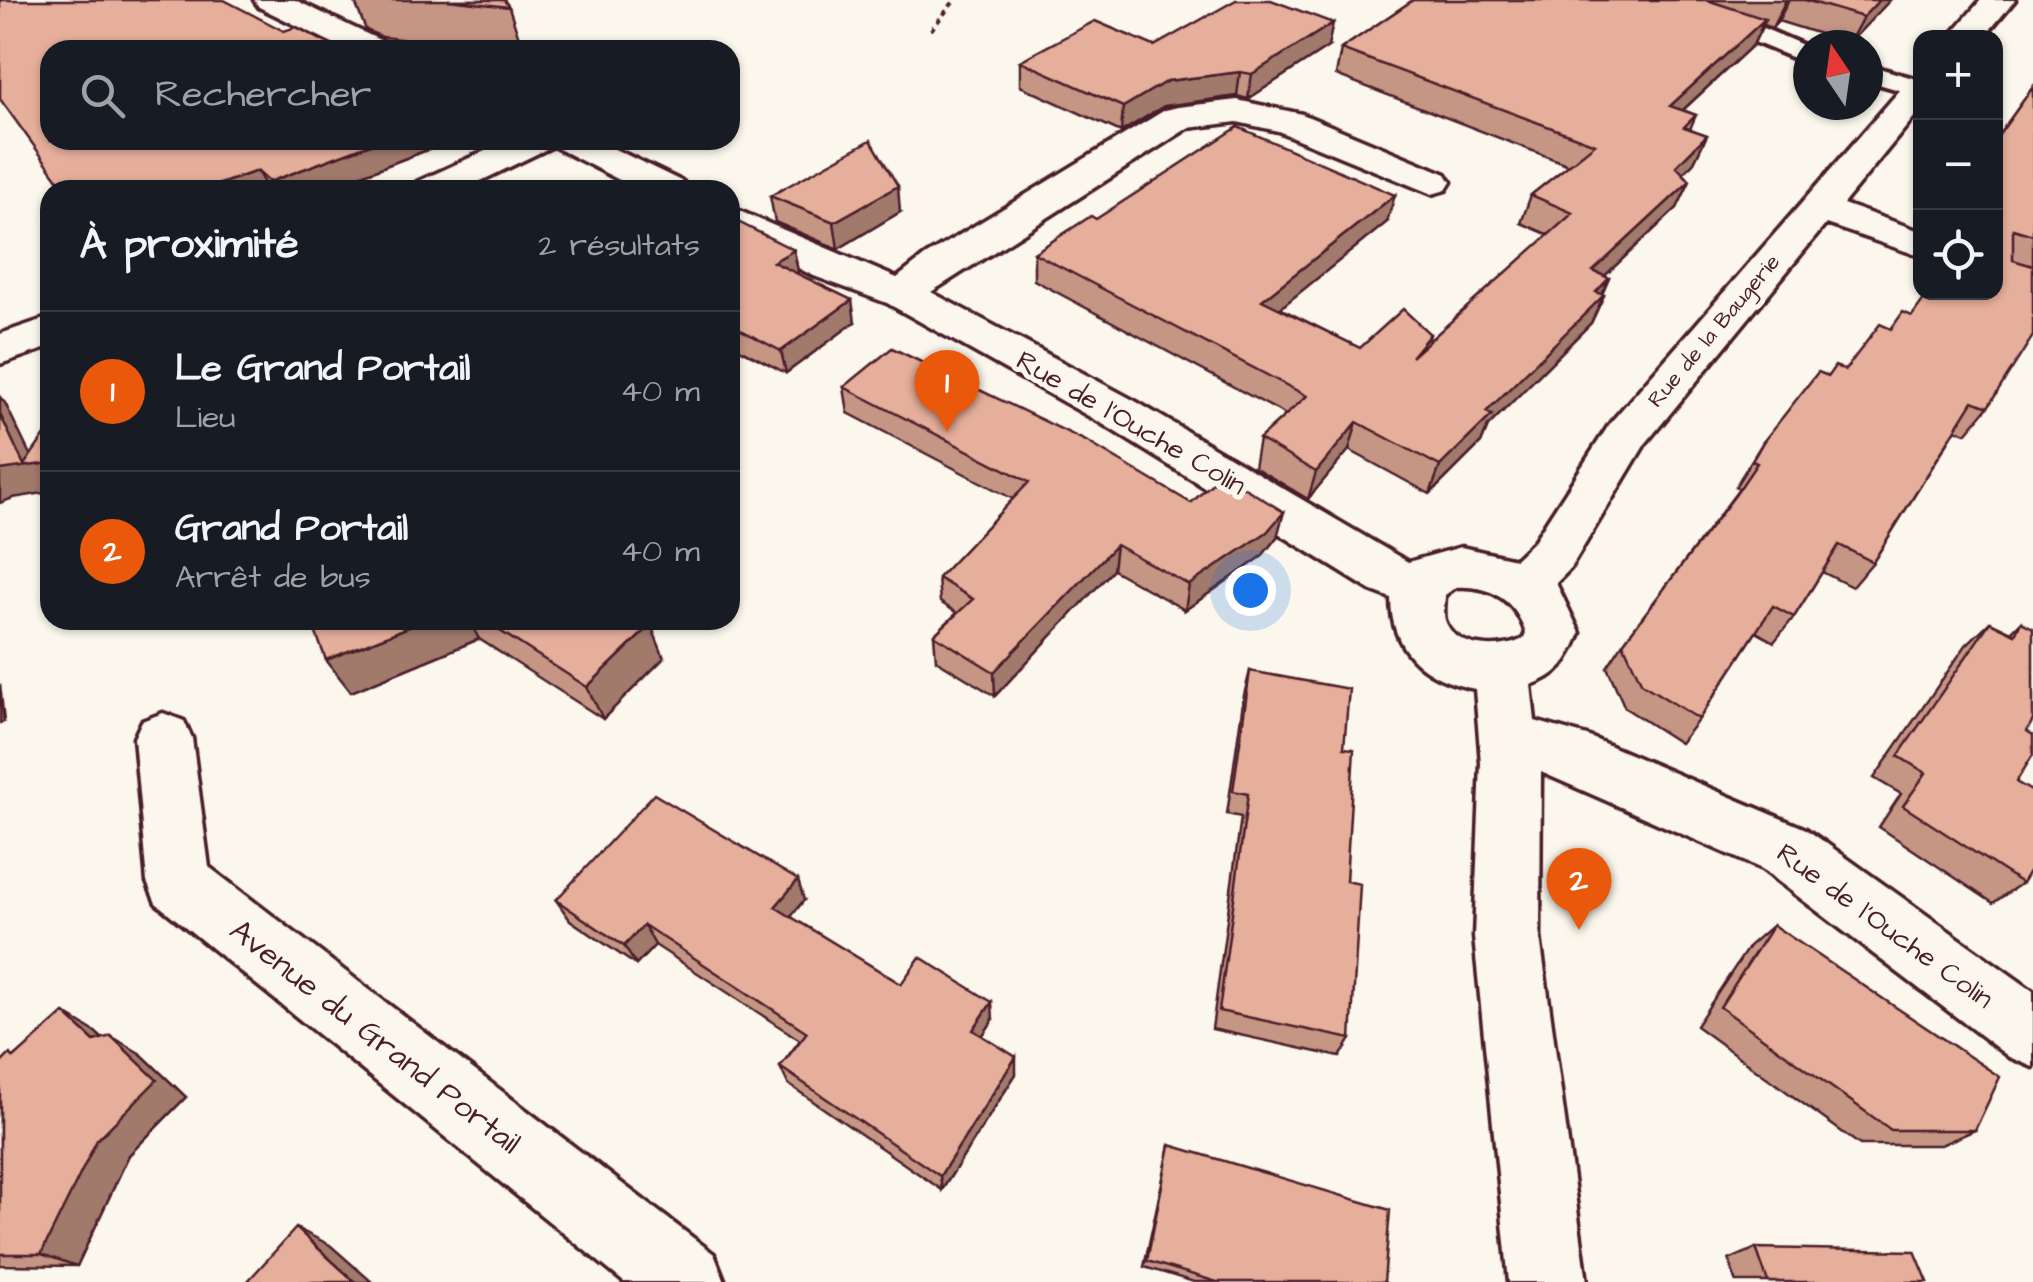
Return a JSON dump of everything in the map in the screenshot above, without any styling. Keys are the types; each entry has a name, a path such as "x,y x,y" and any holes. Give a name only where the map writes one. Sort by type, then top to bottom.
{"street":[{"path":"270,0 353,40"},
{"path":"1971,30 1999,0"},
{"name":"Rue de la Baugerie","path":"1522,584 1552,555 1628,433 1913,96"},
{"path":"902,294 940,264 1178,118 1237,110 1289,122 1432,182"},
{"path":"453,180 517,150"},
{"path":"587,150 649,180"},
{"path":"1818,208 1913,242"},
{"name":"Rue de l'Ouche Colin","path":"740,224 830,267 902,294 1118,412 1390,576 1418,588"},
{"path":"0,350 40,335"},
{"path":"1461,567 1492,571 1522,584 1549,613 1553,630 1550,647 1539,660 1522,668 1501,672 1458,662 1439,651 1417,622 1414,606 1418,588 1442,570 1461,567"},
{"path":"1501,672 1509,738 1508,937 1548,1282"},
{"name":"Avenue du Grand Portail","path":"163,738 178,882 686,1282"},
{"name":"Rue de l'Ouche Colin","path":"1509,738 1566,754 1784,849 2033,1033"}],"lane":[{"path":"1657,0 1717,18 1793,50"},
{"path":"1883,78 1913,86"}],"path":[{"path":"931,30 956,0"}],"building":[{"path":"0,0 224,0 284,31 296,27 321,40 40,40 40,150 354,150 274,180 267,180 257,171 231,180 59,180 0,99"},
{"path":"448,0 504,0 509,7"},
{"path":"1236,0 1271,0 1333,23 1252,74 1167,81 1123,107 1020,61 1095,21 1154,46"},
{"path":"1413,0 1707,0 1765,19 1670,106 1696,115 1684,127 1707,135 1676,166 1690,181 1593,271 1609,278 1596,292 1604,295 1486,412 1492,415 1440,466 1357,422 1316,472 1259,439 1307,396 1034,253 1091,216 1096,219 1238,127 1395,195 1262,300 1360,348 1403,309 1430,334 1411,357 1573,213 1531,195 1595,144 1341,49"},
{"path":"1805,0 1879,0 1863,17"},
{"path":"2033,87 2033,235 2013,229 2013,260 2033,266 2033,336 1988,407 1973,401 1873,562 1839,545 1794,617 1773,606 1699,719 1642,684 1623,643 1736,494 1757,463 1752,461 1763,442 1818,372 1828,376 1835,366 1845,370 1880,324 1891,329 1903,312 1912,316 1923,300 2003,300 2003,129"},
{"path":"871,140 898,186 834,222 770,196"},
{"path":"740,223 794,250 773,262 852,300 781,351 740,329"},
{"path":"892,348 1086,441 1191,503 1222,474 1284,512 1267,532 1189,585 1116,545 994,672 934,635 973,599 938,578 1029,482 844,387"},
{"path":"0,414 24,465 40,442 40,464 0,470"},
{"path":"1990,622 2015,634 2021,622 2033,628 2033,720 2027,731 2033,735 2033,755 2016,782 2033,792 2033,865 2022,883 1903,806 1926,773 1898,756"},
{"path":"315,630 401,630 326,660"},
{"path":"499,630 646,630 587,687"},
{"path":"1250,671 1349,689 1344,748 1354,749 1346,881 1360,884 1351,1039 1219,1011 1248,794 1233,791"},
{"path":"654,794 798,880 775,907 901,984 920,957 992,1002 973,1030 1016,1057 940,1176 780,1067 807,1032 644,925 624,946 556,900"},
{"path":"1773,925 2000,1077 1975,1130 1891,1130 1720,1007"},
{"path":"64,1013 94,1041 111,1036 157,1080 97,1140 41,1254 0,1254 0,1064 10,1054 14,1058"},
{"path":"1170,1145 1390,1210 1384,1282 1217,1282 1147,1261"},
{"path":"296,1228 355,1282 247,1282"},
{"path":"1756,1248 1915,1251 1928,1282 1768,1282"}],"place":[{"name":"Le Grand Portail","path":"947,432"},
{"name":"Grand Portail","path":"1579,930"}]}
